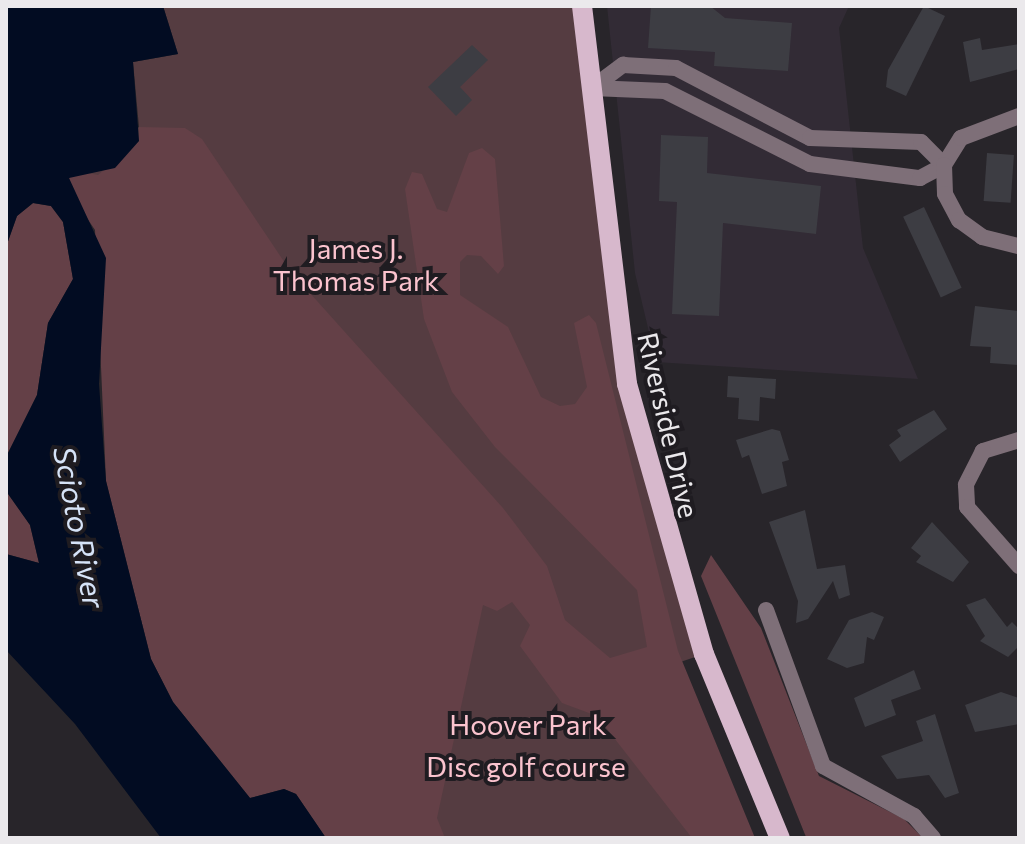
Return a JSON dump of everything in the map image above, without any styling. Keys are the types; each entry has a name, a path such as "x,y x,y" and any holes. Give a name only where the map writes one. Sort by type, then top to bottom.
{"main road":[{"name":"Riverside Drive","path":"582,6 614,308 646,462 735,745 780,838"}],"street":[{"path":"592,88 623,65 676,68 810,138 921,142 944,165 945,194 959,220 982,237 1019,246"},
{"path":"592,88 691,100 775,149 844,171 920,178 944,165 961,138 1019,116"},
{"path":"1019,440 983,451 966,485 967,507 1019,566"},
{"path":"766,610 823,766 914,816 933,838"}],"shaded area":[{"path":"607,6 849,6 839,28 863,248 918,379 656,362 635,273"},
{"path":"139,127 185,128 202,139 291,272 503,508 547,566 565,620 610,658 647,647 637,590 495,447 452,392 424,319 405,189 412,172 422,174 437,209 447,212 469,153 482,148 495,159 504,266 498,274 481,256 467,255 460,262 460,295 508,327 541,397 560,406 575,404 587,387 574,323 589,315 596,323 678,651 755,838 692,838 597,716 562,703 520,646 530,625 512,602 497,611 483,605 437,818 445,838 326,838 296,794 284,789 250,798 173,702 151,659 106,481 95,230 72,196 69,178 78,171 98,175 139,141"},
{"path":"33,203 51,206 63,222 73,279 48,323 37,395 6,457 6,247 17,216"},
{"path":"6,491 30,525 39,563 6,554"},
{"path":"711,555 761,628 819,776 904,819 923,838 806,837 701,576"}],"green space":[{"name":"James J. Thomas Park","path":"163,6 582,6 614,308 704,654 642,675 752,838 326,838 78,171 139,127 133,62 178,54"}],"water":[{"name":"Scioto River","path":"6,6 163,6 178,54 133,62 139,141 115,168 69,178 106,258 99,384 106,481 151,659 173,702 250,798 284,789 296,794 326,838 161,838 75,724 6,650 6,554 39,563 30,525 6,491 6,457 37,395 48,323 73,279 63,222 51,206 33,203 17,216 6,247"}],"building":[{"path":"651,6 710,6 725,18 792,23 788,71 714,66 715,52 648,48"},
{"path":"924,6 945,16 906,96 886,87 888,70"},
{"path":"980,38 982,50 1019,44 1019,69 970,82 963,42"},
{"path":"472,45 488,60 460,87 472,100 456,116 428,87"},
{"path":"661,135 708,137 707,173 821,186 816,234 723,223 719,316 672,314 677,202 659,201"},
{"path":"987,153 1014,155 1011,203 984,201"},
{"path":"924,207 962,288 941,297 903,217"},
{"path":"975,306 1019,311 1019,365 990,363 991,347 970,346"},
{"path":"728,376 776,379 775,399 760,397 759,421 738,419 739,398 727,397"},
{"path":"934,410 947,429 900,462 889,445 901,436 897,430"},
{"path":"772,429 780,431 789,460 782,462 787,486 762,494 749,455 742,458 736,440"},
{"path":"805,510 817,569 845,565 850,595 839,599 833,581 808,619 796,623 798,601 769,522"},
{"path":"932,522 969,562 953,582 916,562 921,556 911,548"},
{"path":"985,598 1007,627 1012,622 1019,629 1019,646 1008,657 980,641 985,636 966,605"},
{"path":"872,612 884,617 874,640 867,637 864,663 847,668 827,659 849,620"},
{"path":"914,670 921,689 891,700 896,715 865,727 854,698"},
{"path":"1001,692 1019,698 1019,724 975,732 965,705"},
{"path":"935,714 959,793 945,798 929,775 897,779 881,756 923,741 916,721"}],"park label":[{"name":"Hoover Park","path":"528,724"},
{"name":"Disc golf course","path":"526,766"}]}
